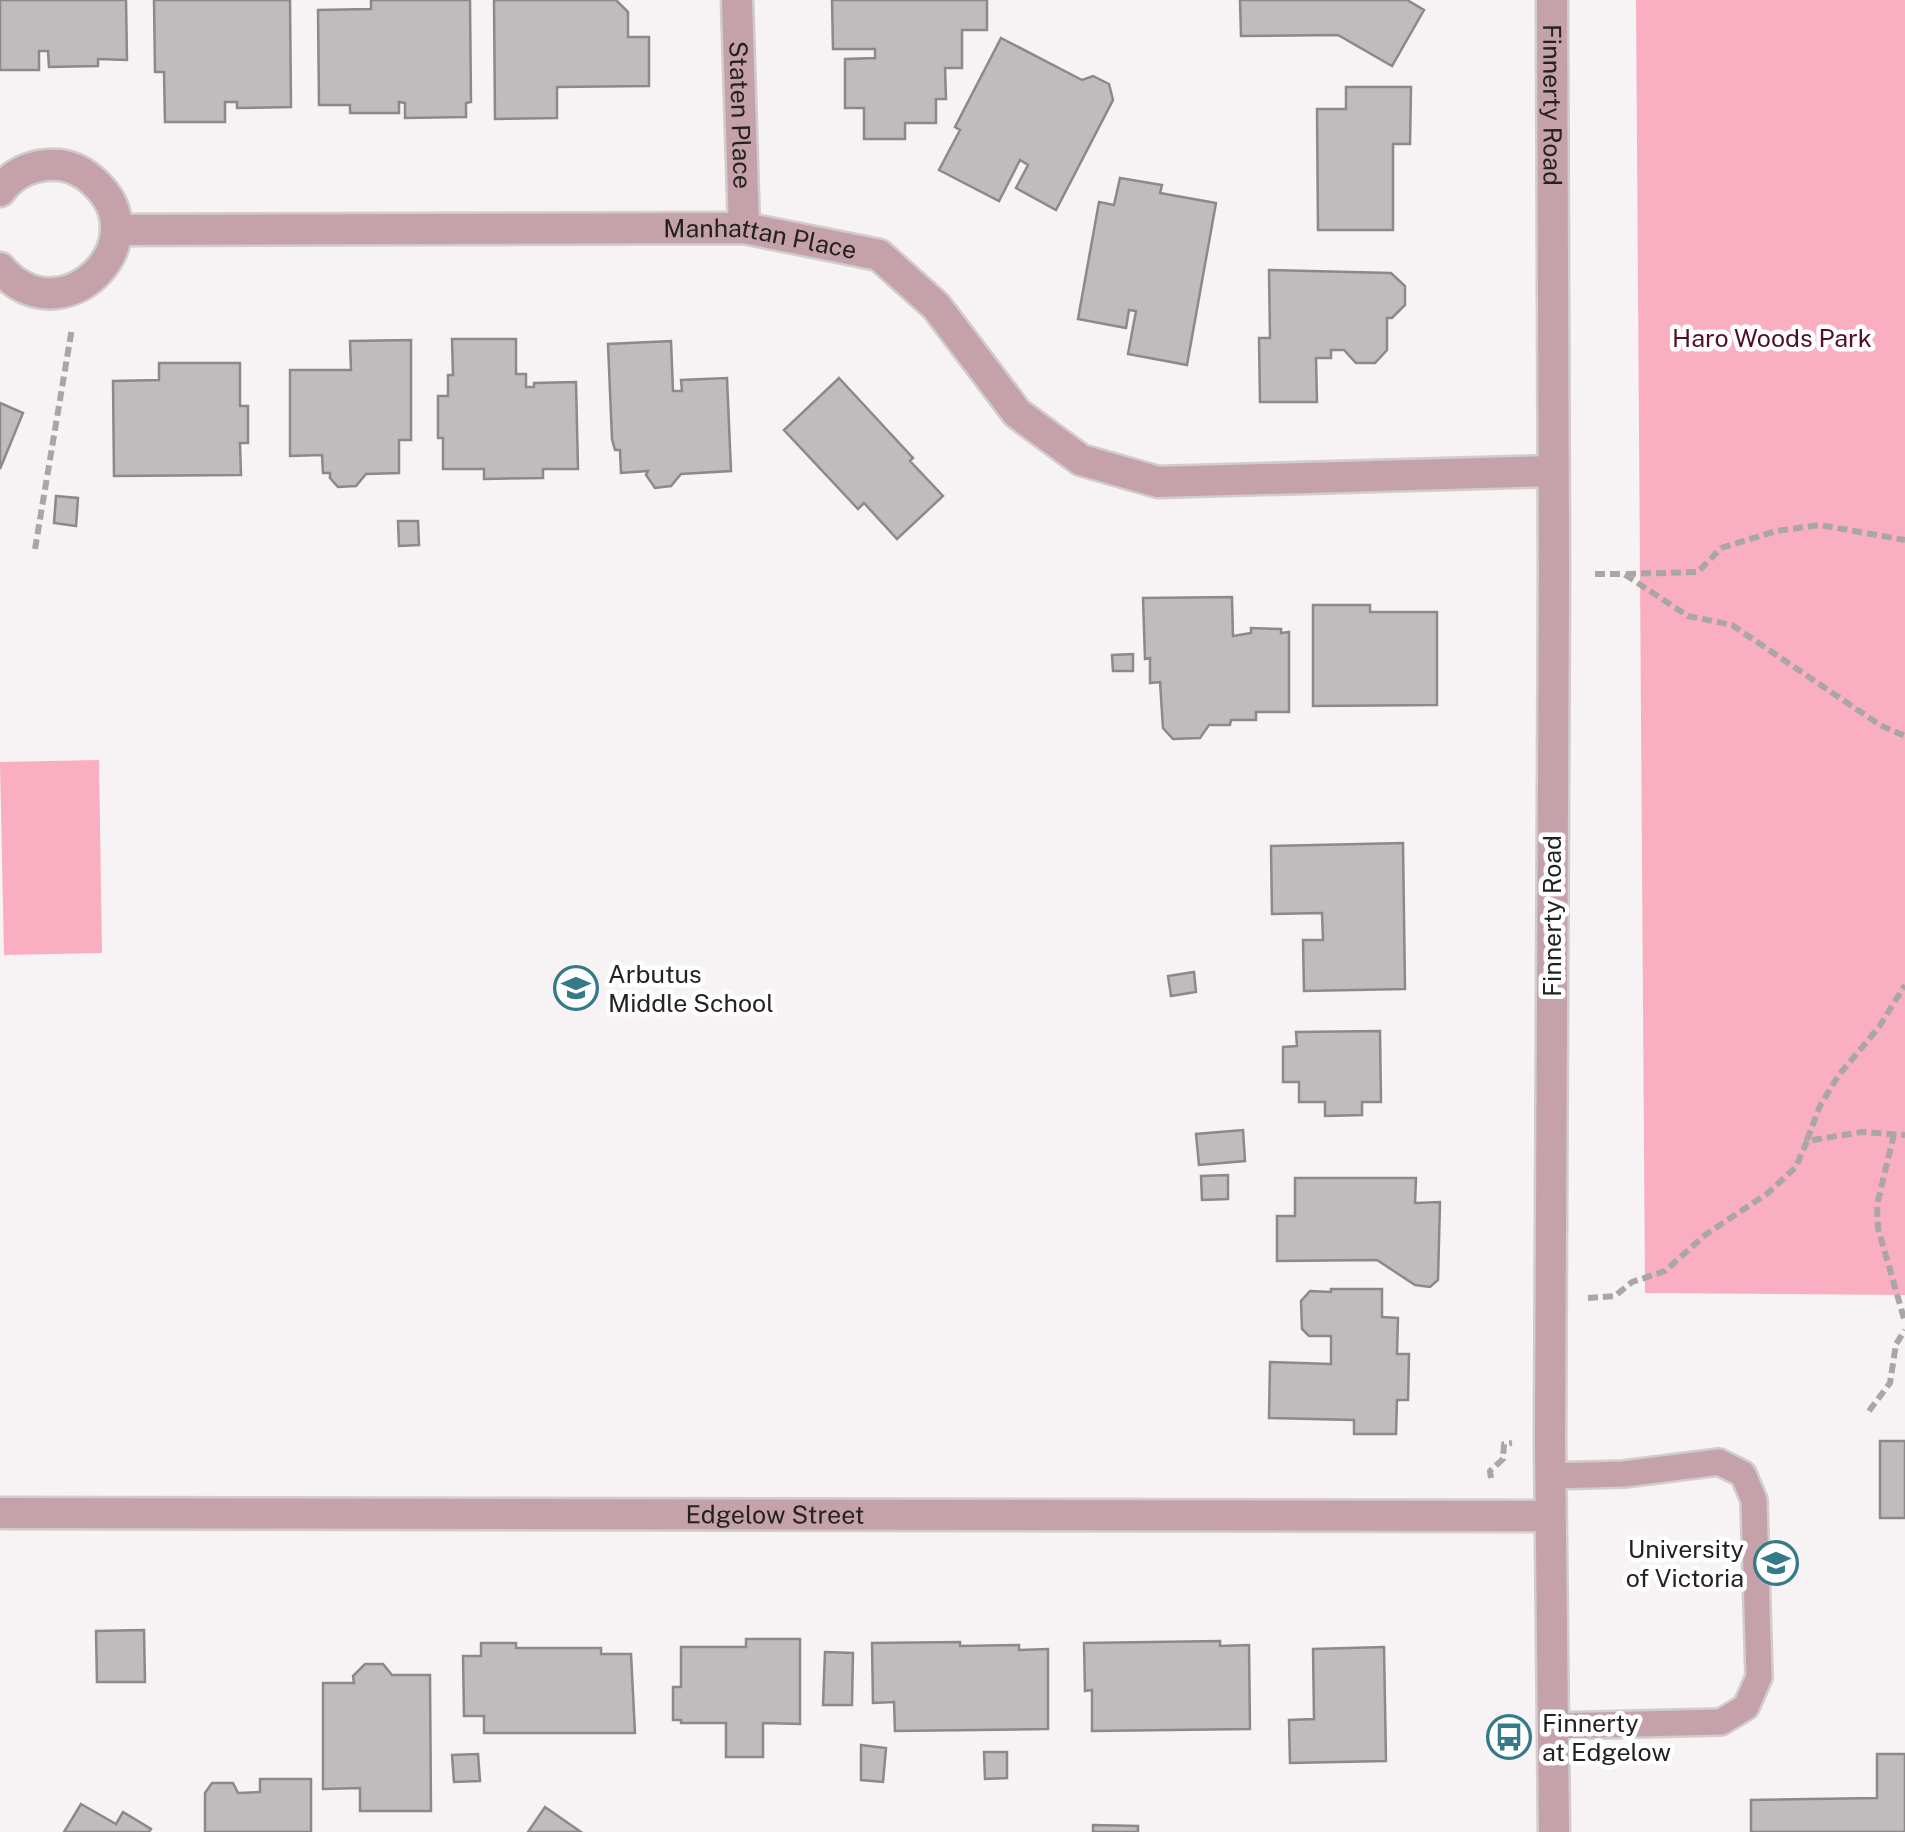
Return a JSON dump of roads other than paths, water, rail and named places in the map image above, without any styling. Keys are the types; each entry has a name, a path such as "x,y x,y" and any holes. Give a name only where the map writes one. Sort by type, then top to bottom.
{"street":[{"name":"Staten Place","path":"738,0 744,228"},
{"name":"Finnerty Road","path":"1552,0 1550,1516 1554,1832"},
{"path":"0,190 24,170 46,164 67,166 87,174 102,189 113,208 116,230 103,268 70,291 49,294 28,290 0,268"},
{"name":"Manhattan Place","path":"116,230 744,228 878,256 936,306 1017,412 1081,460 1158,482 1553,471"},
{"name":"Edgelow Street","path":"0,1512 1550,1516"}],"lane":[{"path":"1550,1476 1624,1474 1719,1462 1742,1474 1754,1500 1758,1677 1746,1707 1722,1722 1553,1726"}],"place":[{"name":"Arbutus Middle School","path":"576,988"},
{"name":"University of Victoria","path":"1776,1563"},
{"name":"Finnerty at Edgelow","path":"1509,1737"}],"park label":[{"name":"Haro Woods Park","path":"1772,338"}]}
